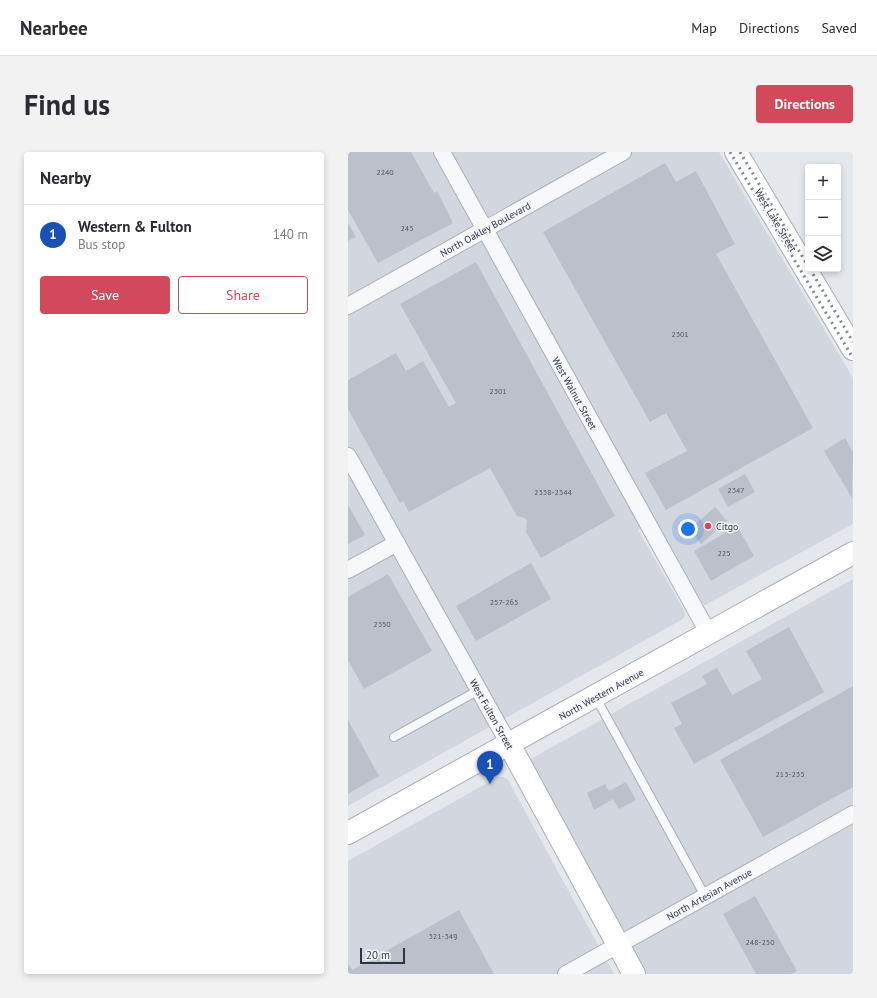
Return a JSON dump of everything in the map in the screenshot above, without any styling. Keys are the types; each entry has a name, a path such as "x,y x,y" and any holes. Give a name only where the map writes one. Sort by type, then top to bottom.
{"main road":[{"name":"West Lake Street","path":"736,152 853,349"},
{"name":"North Western Avenue","path":"348,833 853,553"},
{"name":"West Fulton Street","path":"509,744 634,974"}],"street":[{"name":"West Walnut Street","path":"442,152 709,634"},
{"name":"North Oakley Boulevard","path":"348,306 623,152"},
{"name":"West Fulton Street","path":"348,456 509,744"},
{"path":"348,570 397,543"},
{"name":"North Artesian Avenue","path":"566,974 853,814"}],"lane":[{"path":"394,737 479,690"},
{"path":"595,697 705,896"}],"shaded area":[{"path":"348,152 719,152 853,378 853,524 705,605 700,601 655,519 638,530 684,610 685,615 683,619 348,806"},
{"path":"853,579 853,974 643,974 529,760"},
{"path":"498,777 504,777 508,780 614,974 348,974 348,861"}],"building":[{"path":"348,152 411,152 434,193 437,191 453,223 378,263 348,210"},
{"path":"665,163 676,182 696,171 735,244 716,254 813,428 666,510 645,473 687,451 666,413 650,422 543,232"},
{"path":"348,223 356,237 348,241"},
{"path":"476,262 615,516 541,558 526,532 527,521 525,518 517,516 490,468 409,512 403,501 400,503 348,409 348,380 396,353 406,371 423,361 449,407 456,403 400,304"},
{"path":"845,438 853,452 852,498 824,451"},
{"path":"745,474 755,492 728,507 718,489"},
{"path":"348,505 365,535 348,544"},
{"name":"Citgo","path":"715,507 727,521 701,544 689,530"},
{"path":"737,526 754,556 711,581 694,551"},
{"path":"531,563 551,599 476,641 456,606"},
{"path":"388,574 432,651 364,689 348,660 348,597"},
{"path":"789,627 824,692 694,764 674,728 682,724 671,703 707,684 702,676 717,668 732,695 762,679 746,651"},
{"path":"853,686 853,787 763,837 720,760"},
{"path":"348,720 379,776 348,794"},
{"path":"626,782 636,800 619,809 613,799 594,810 587,793 605,784 609,791"},
{"path":"755,896 797,971 791,974 756,974 723,914"},
{"path":"459,910 494,974 348,974 348,963 352,970"}],"railway":[{"path":"730,152 853,358"},
{"path":"740,152 805,261"},
{"path":"812,272 853,342"}],"place":[{"name":"Citgo","path":"708,526"},
{"name":"Western & Fulton","path":"490,784"}]}
